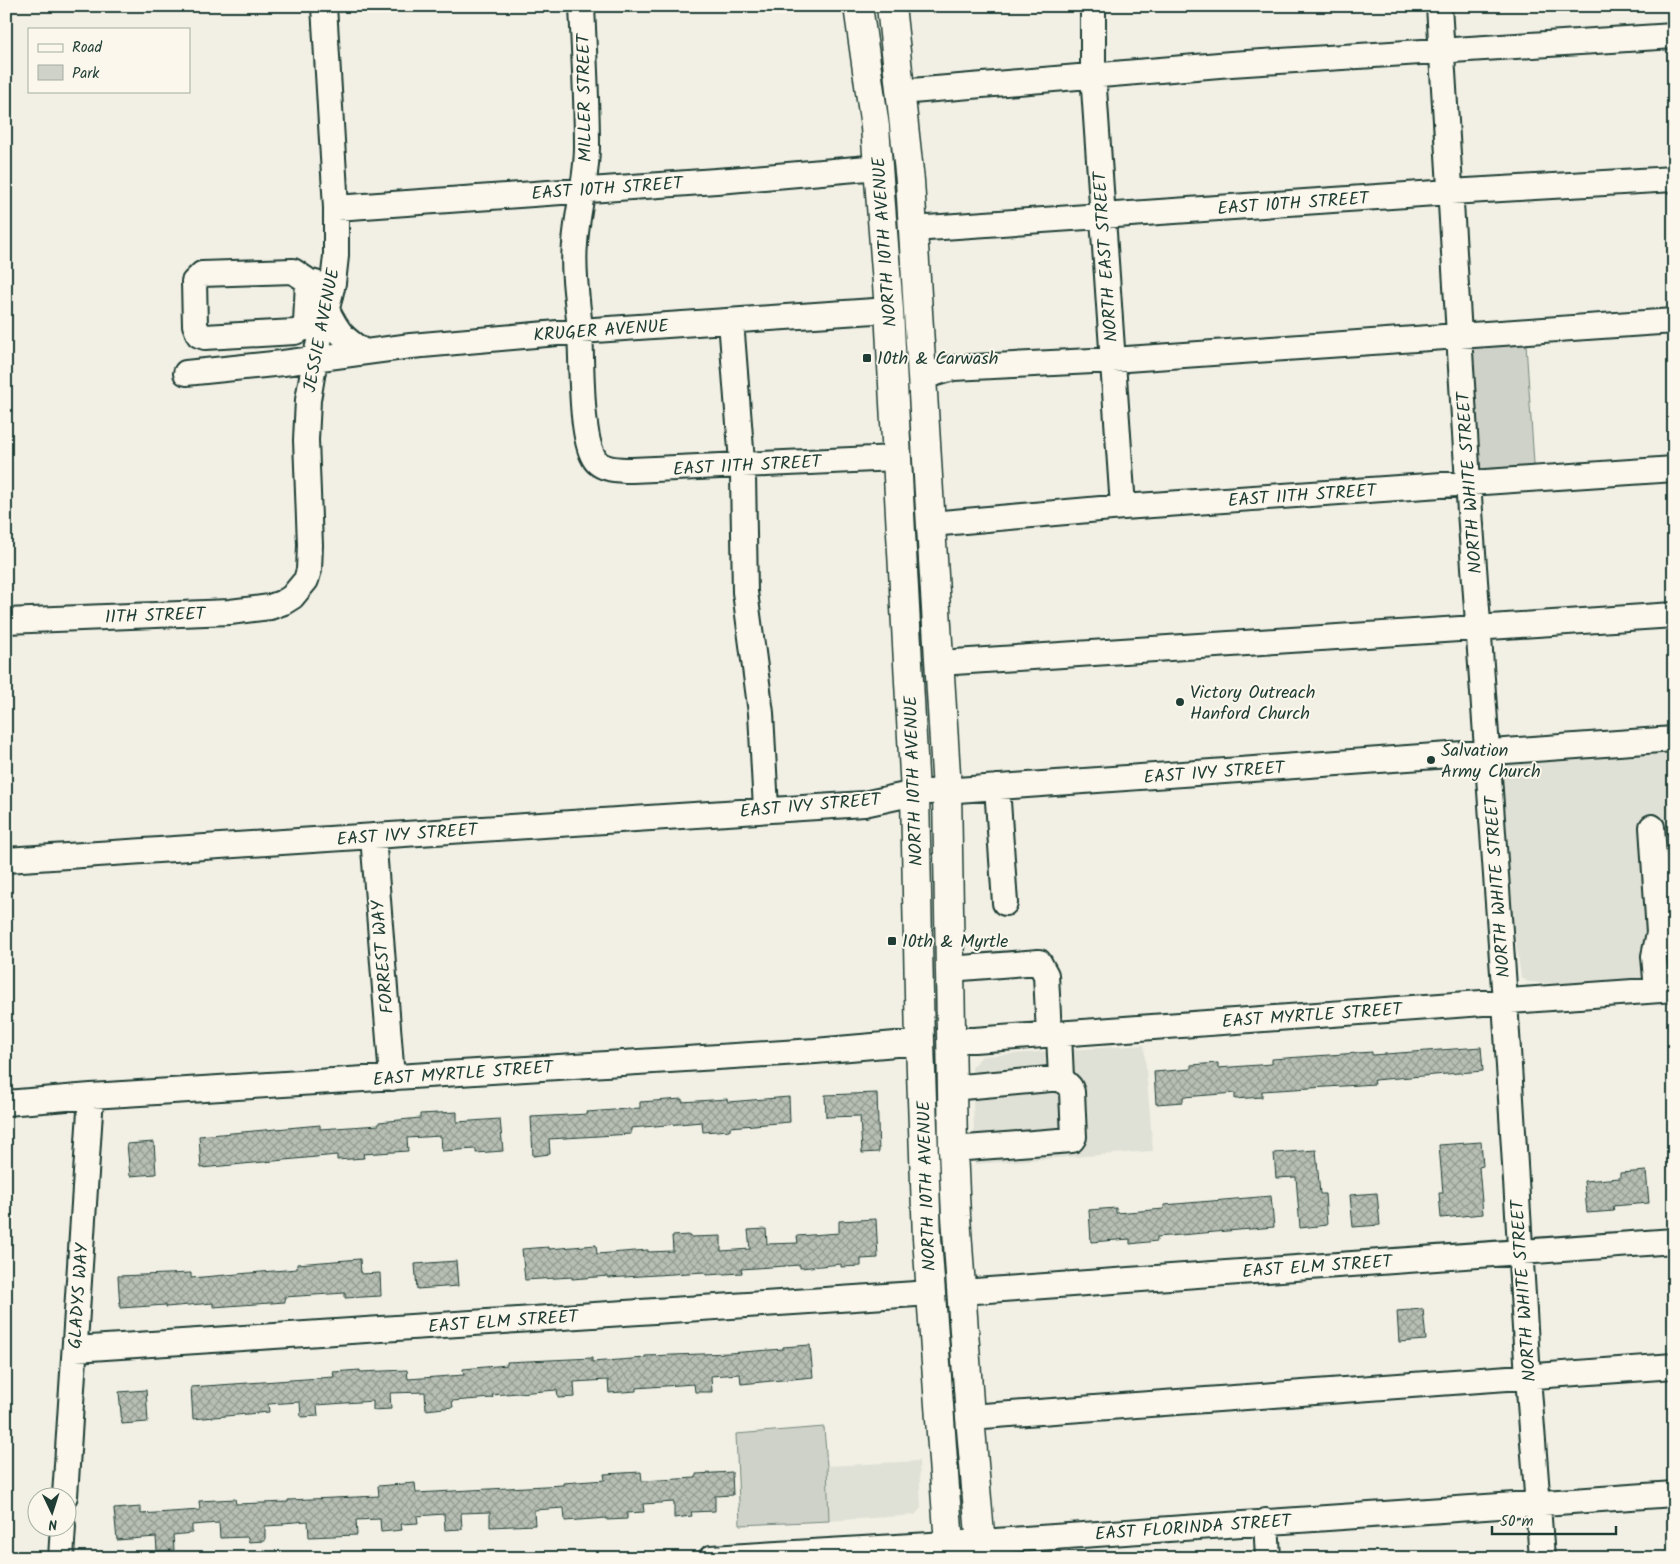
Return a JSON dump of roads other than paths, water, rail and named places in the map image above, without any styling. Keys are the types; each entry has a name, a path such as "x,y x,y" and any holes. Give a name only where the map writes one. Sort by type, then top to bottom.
{"main road":[{"name":"NORTH 10TH AVENUE","path":"858,6 869,77 889,310 915,794 925,1199 950,1551"},
{"name":"NORTH 10TH AVENUE","path":"890,6 913,229 926,438 947,791 952,1149 970,1417 982,1550"},
{"path":"869,77 884,110 889,133 897,212 903,224 913,229"},
{"path":"889,310 899,320 904,329 910,402 914,421 926,438"},
{"path":"918,914 929,944 931,956 934,1021 937,1030 951,1040"},
{"path":"920,1044 926,1045 931,1050 934,1059 938,1152 956,1216"}],"street":[{"name":"JESSIE AVENUE","path":"298,591 306,580 309,570 310,546 306,440 308,400 314,359 330,299 336,256 336,208 324,6"},
{"name":"MILLER STREET","path":"582,6 587,146 584,189 577,220 574,246 575,280 585,420 589,447 598,464"},
{"name":"NORTH EAST STREET","path":"1093,6 1093,74 1123,507"},
{"name":"NORTH WHITE STREET","path":"1439,6 1468,483 1505,1001 1528,1377 1542,1558"},
{"path":"900,92 1093,74 1231,64 1674,36"},
{"name":"EAST 10TH STREET","path":"336,208 730,180 878,167"},
{"name":"EAST 10TH STREET","path":"913,229 1450,192 1674,179"},
{"path":"308,281 306,323 302,329 295,332 205,337 199,335 195,325 194,282 202,274 293,271 308,281 330,299 336,329 346,340 364,352"},
{"name":"KRUGER AVENUE","path":"186,373 364,352 580,331 889,310"},
{"path":"731,321 741,465 745,592 761,713 766,809"},
{"path":"922,377 953,368 1112,360 1674,321"},
{"name":"EAST 11TH STREET","path":"598,464 617,470 632,470 896,458"},
{"name":"EAST 11TH STREET","path":"931,524 1123,507 1674,469"},
{"name":"11TH STREET","path":"6,621 230,612 270,607 284,602 298,591"},
{"path":"939,663 1674,615"},
{"name":"EAST IVY STREET","path":"6,860 864,804 915,794 947,791 1674,739"},
{"path":"997,787 1005,903"},
{"path":"1652,827 1658,932 1654,956 1665,990"},
{"name":"FORREST WAY","path":"372,836 392,1078"},
{"path":"949,969 1039,962 1046,975 1061,1078 1070,1087 1072,1092 1074,1137 1072,1140 952,1149"},
{"name":"EAST MYRTLE STREET","path":"951,1040 1665,990"},
{"name":"EAST MYRTLE STREET","path":"6,1103 91,1096 815,1051 896,1044 920,1044"},
{"path":"951,1088 1061,1078"},
{"name":"GLADYS WAY","path":"66,1486 91,1096"},
{"name":"EAST ELM STREET","path":"961,1292 1674,1241"},
{"name":"EAST ELM STREET","path":"75,1349 931,1294"},
{"path":"970,1417 1674,1366"},
{"name":"EAST FLORINDA STREET","path":"711,1558 982,1550 1266,1521 1674,1494"},
{"path":"1266,1521 1268,1558"},
{"path":"61,1558 62,1536"}],"place":[{"name":"10th & Carwash","path":"867,358"},
{"name":"Victory Outreach Hanford Church","path":"1180,702"},
{"name":"Salvation Army Church","path":"1431,760"},
{"name":"10th & Myrtle","path":"892,941"}]}
